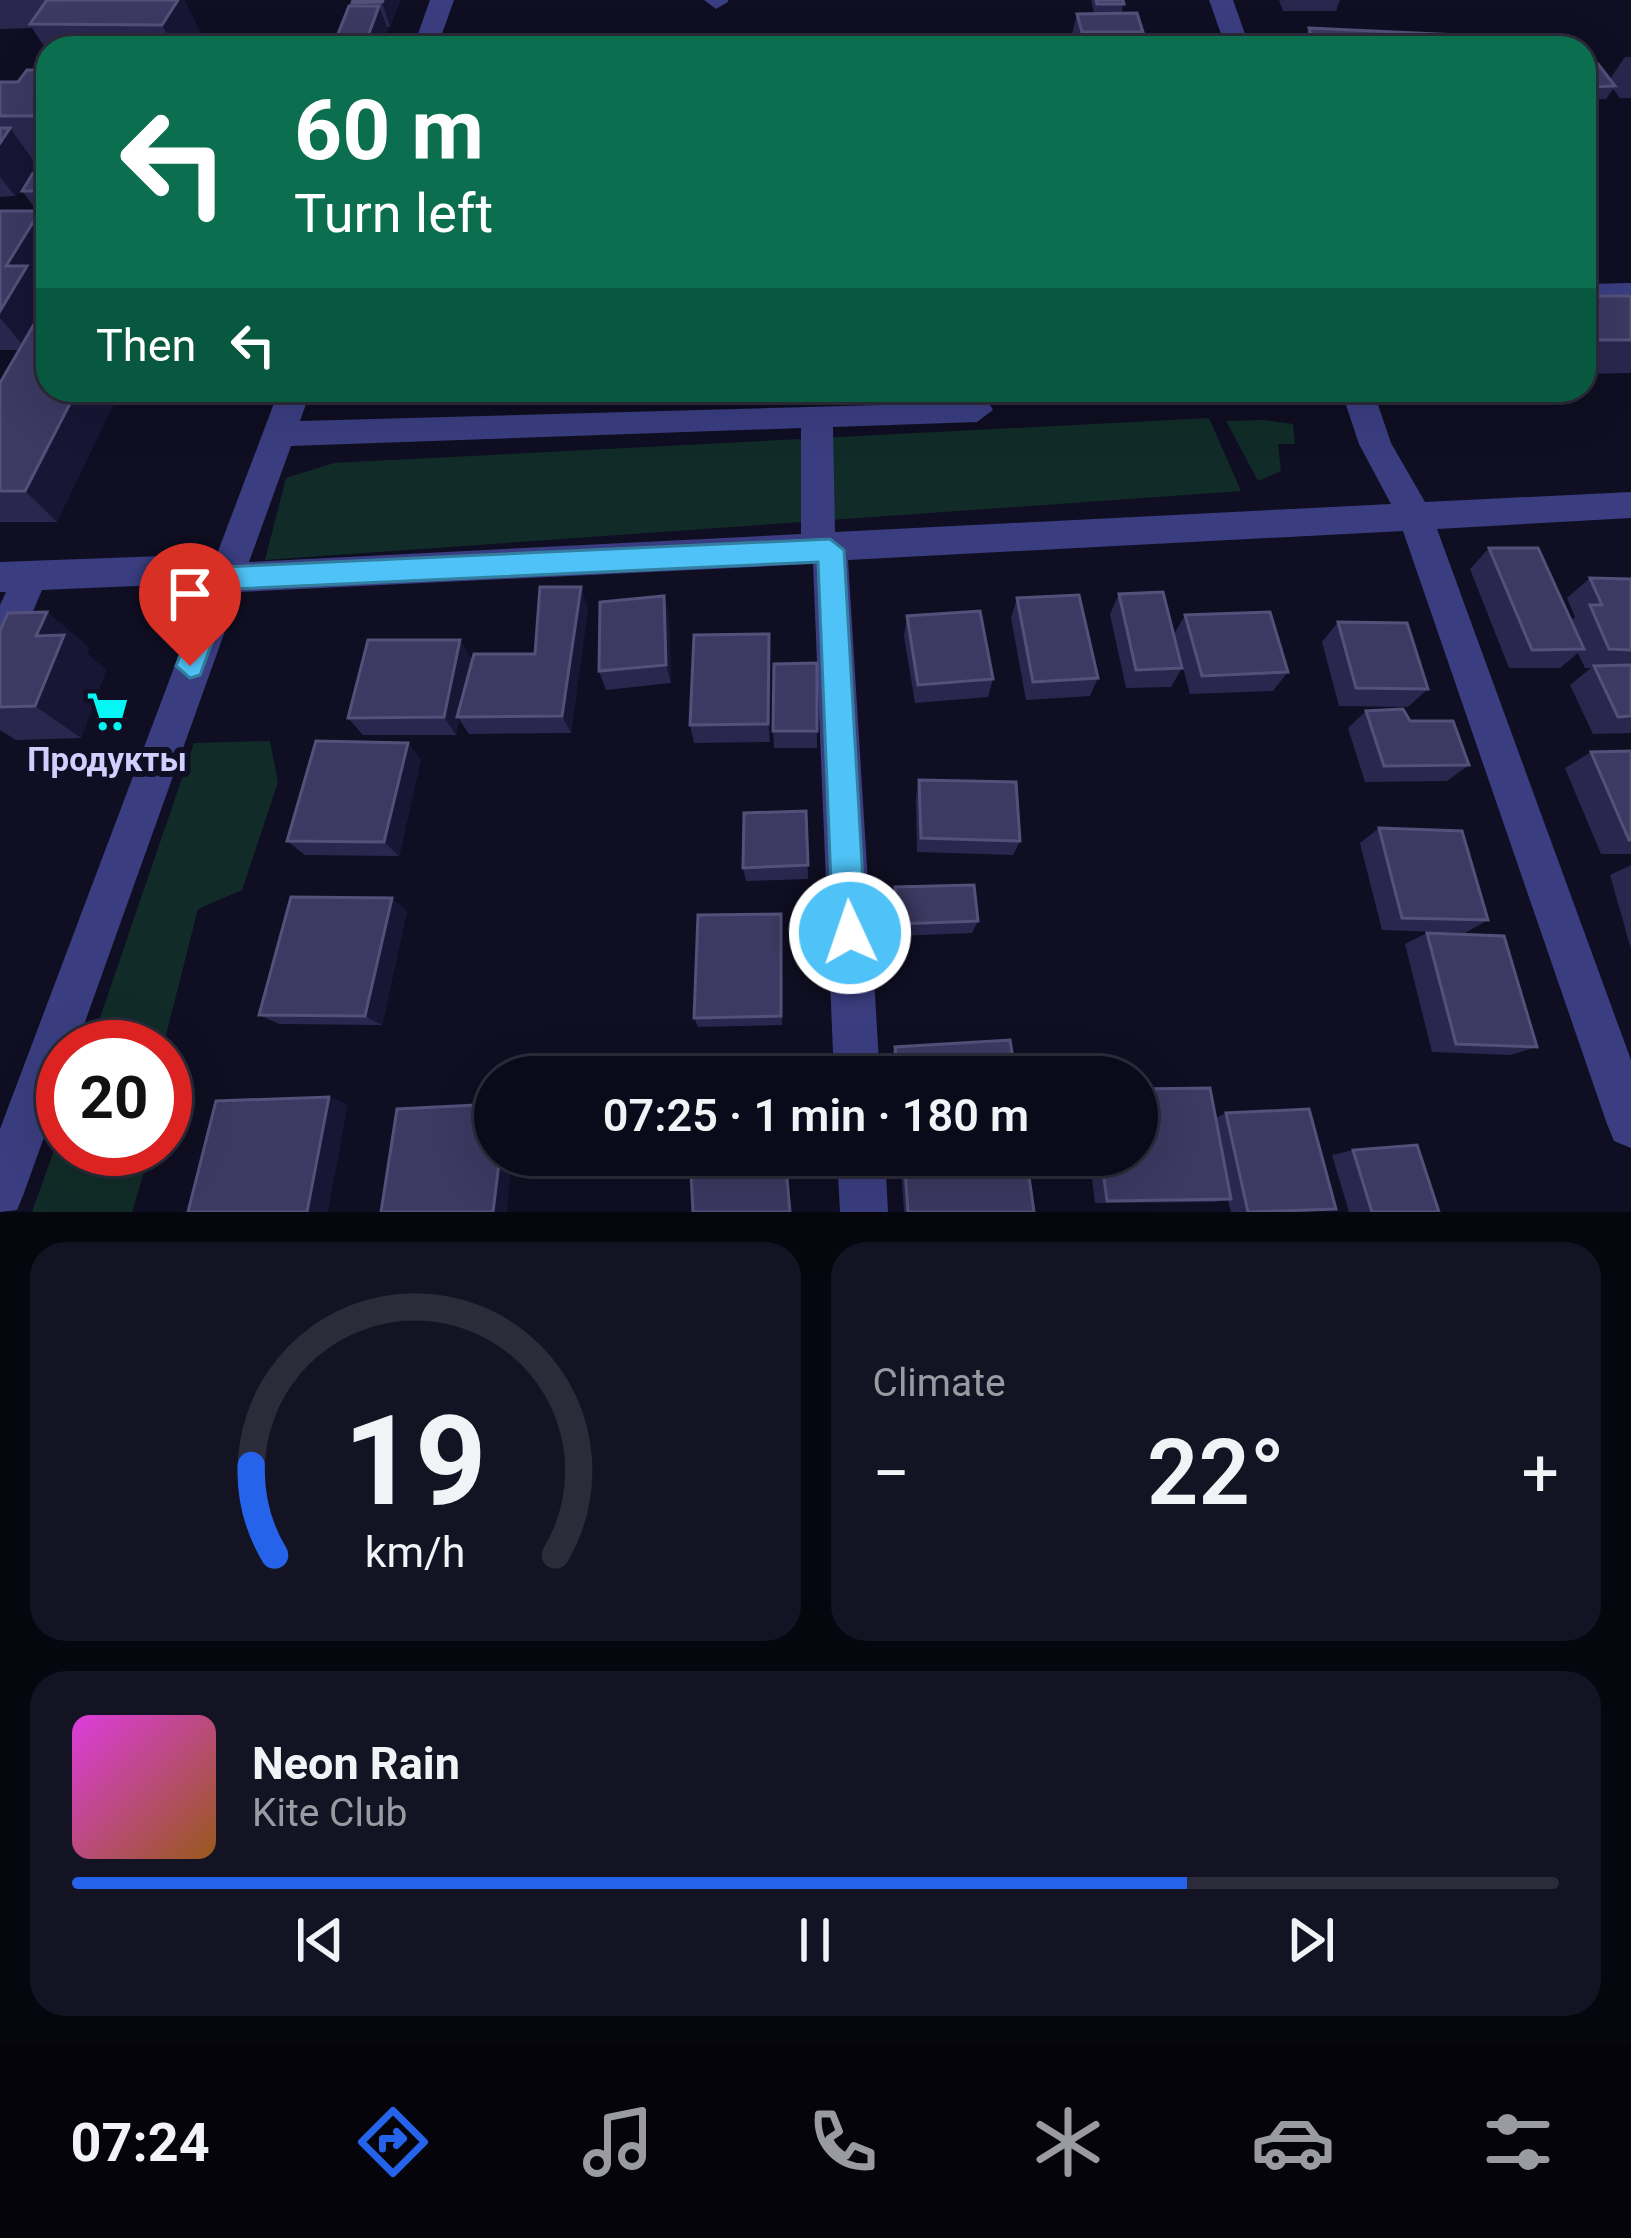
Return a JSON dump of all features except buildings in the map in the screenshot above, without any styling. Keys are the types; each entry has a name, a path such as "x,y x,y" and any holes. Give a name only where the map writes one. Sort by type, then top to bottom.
{"street":[{"path":"428,36 442,0"},
{"path":"1221,0 1234,36"},
{"path":"1596,293 1631,292"},
{"path":"0,1193 291,402"},
{"path":"1361,402 1376,444 1414,516 1631,1124"},
{"path":"278,434 977,410"},
{"path":"817,416 856,1056"},
{"path":"0,648 15,577 824,551 1631,505"},
{"path":"862,1176 863,1212"}],"green space":[{"path":"1209,418 1241,491 265,560 286,478 334,463"},
{"path":"1226,421 1293,424 1295,444 1278,444 1281,471 1258,481"},
{"path":"270,741 278,782 242,890 198,909 170,1020 99,1020 194,743"},
{"path":"45,1176 143,1176 132,1212 32,1212"}],"place":[{"name":"Продукты","path":"107,711"}],"route":[{"path":"190,666 223,578 830,550 850,933"}]}
